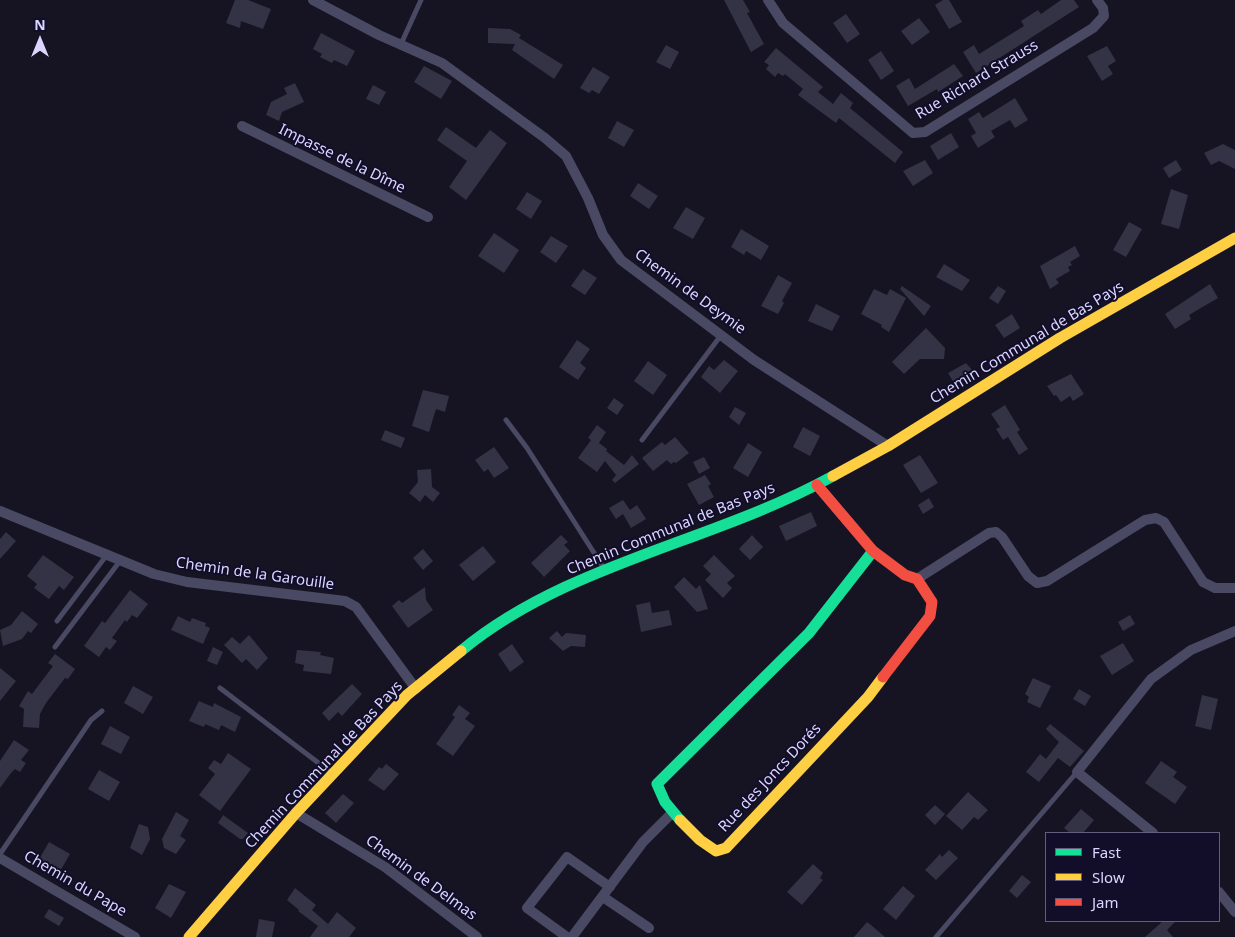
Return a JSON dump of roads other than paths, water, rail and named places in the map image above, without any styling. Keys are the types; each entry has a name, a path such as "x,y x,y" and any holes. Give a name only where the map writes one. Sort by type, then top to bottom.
{"street":[{"name":"Chemin de Deymie","path":"313,0 379,35 442,62 545,138 566,156 588,198 603,236 621,260 722,334 754,360 888,446"},
{"name":"Rue Richard Strauss","path":"768,0 783,23 913,133 925,132 1093,28 1104,16 1103,8 1096,0"},
{"name":"Impasse de la Dîme","path":"242,126 428,217"},
{"name":"Chemin Communal de Bas Pays","path":"189,937 296,813 416,689 464,648 526,606 605,571 712,530 817,485 888,446 1060,338 1235,238"},
{"name":"Rue des Joncs Dorés","path":"817,485 873,551 905,575 917,579 932,602 930,616 868,697 726,848 716,851 705,846 673,812 659,793 657,784 663,775 809,633 873,551"},
{"name":"Chemin de la Garouille","path":"0,511 106,556 154,574 187,582 345,601 356,607 416,689"},
{"path":"917,579 989,533 996,532 1002,537 1028,576 1037,583 1047,581 1146,520 1156,518 1164,522 1203,582 1215,588 1235,588"},
{"path":"1152,832 1077,772 1151,679 1191,650 1235,631"},
{"path":"572,937 643,842 673,812"},
{"name":"Chemin de Delmas","path":"296,813 385,867 477,937"},
{"path":"567,937 527,908 567,857 610,887"},
{"name":"Chemin du Pape","path":"1,859 135,937"},
{"path":"1220,893 1235,912"},
{"path":"603,896 648,928"}],"lane":[{"path":"401,44 421,0"},
{"path":"642,440 722,334"},
{"path":"506,420 527,448 605,571"},
{"path":"57,621 106,556"},
{"path":"55,647 120,561"},
{"path":"220,688 333,774"},
{"path":"1,859 91,720 102,712"},
{"path":"936,937 1077,772"}]}
